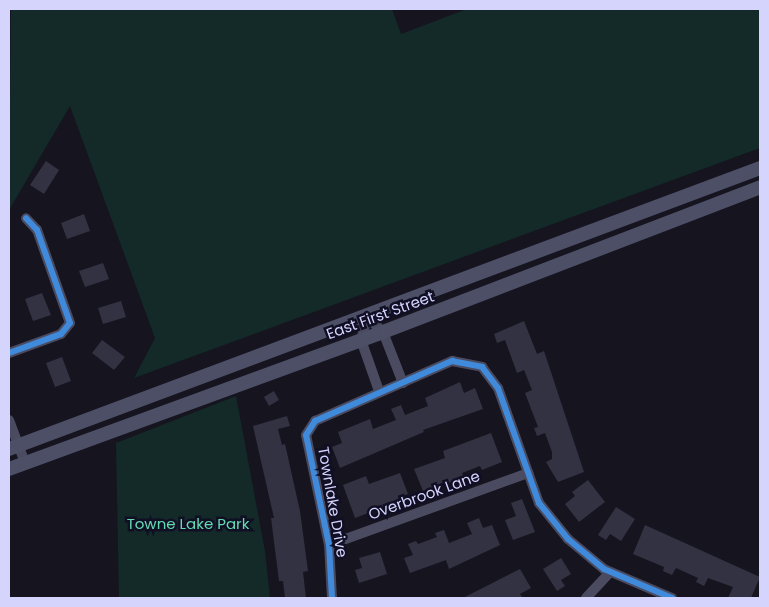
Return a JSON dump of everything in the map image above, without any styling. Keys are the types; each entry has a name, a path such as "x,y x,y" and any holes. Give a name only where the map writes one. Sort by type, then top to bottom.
{"main road":[{"name":"East First Street","path":"14,447 367,317 760,168"},
{"name":"East First Street","path":"9,469 383,332 760,187"}],"street":[{"path":"9,353 61,334 70,323 37,230 26,218"},
{"path":"379,391 361,340 367,317 383,332 403,383"},
{"name":"Townlake Drive","path":"332,598 329,545 306,435 315,421 379,391 403,383 452,361 482,367 498,388 539,503 568,539 610,572 672,598"},
{"path":"9,420 14,447 25,463"},
{"name":"Overbrook Lane","path":"329,545 528,474"},
{"path":"586,598 610,572"}],"green space":[{"path":"11,9 392,9 401,34 467,9 760,9 760,148 134,378 155,338 70,106 9,210"},
{"name":"Towne Lake Park","path":"236,396 265,551 270,598 119,598 116,443"}],"building":[{"path":"46,161 59,170 44,194 30,185"},
{"path":"84,214 90,231 67,239 61,223"},
{"path":"103,263 109,279 85,287 79,271"},
{"path":"42,293 51,315 33,321 25,299"},
{"path":"121,301 126,317 103,324 98,308"},
{"path":"524,321 537,354 544,351 584,472 558,482 546,462 552,459 552,452 545,433 537,436 534,428 538,427 525,393 532,390 524,370 517,373 505,340 497,343 494,334"},
{"path":"102,340 125,357 114,370 92,353"},
{"path":"62,357 71,381 55,387 46,363"},
{"path":"460,382 464,393 475,388 483,409 423,430 424,432 340,468 332,447 342,443 338,432 370,419 373,429 396,420 391,409 401,405 405,415 428,406 425,398"},
{"path":"274,391 279,400 269,406 264,397"},
{"path":"287,416 290,426 278,429 282,445 285,444 300,511 308,571 303,572 306,598 285,598 283,581 279,581 271,518 274,518 253,426"},
{"path":"491,433 502,462 482,470 480,466 462,473 464,478 423,491 414,469 445,458 443,451"},
{"path":"400,473 408,494 398,497 401,505 391,508 389,505 355,518 343,485 366,476 369,484"},
{"path":"588,480 605,502 579,522 565,504 575,496 572,492"},
{"path":"522,499 535,532 513,540 505,520 516,516 511,503"},
{"path":"616,507 635,519 621,541 610,534 606,540 598,535"},
{"path":"479,518 483,528 492,525 500,545 449,569 446,560 410,573 404,558 413,555 408,544 416,541 418,544 437,537 435,533 444,530 449,543 472,534 467,523"},
{"path":"645,525 760,577 751,598 728,598 733,587 708,578 704,586 696,582 698,578 676,568 672,575 663,571 664,567 633,554"},
{"path":"380,552 387,574 359,583 355,570 362,568 359,558"},
{"path":"561,558 571,574 561,580 565,586 557,591 543,569"},
{"path":"520,569 531,588 520,594 523,598 463,598"}],"cycle path":[{"path":"9,353 61,334 70,323 37,230 26,218"},
{"path":"332,598 329,545 306,435 315,421 452,361 482,367 498,388 539,503 568,539 604,569 672,598"}]}
